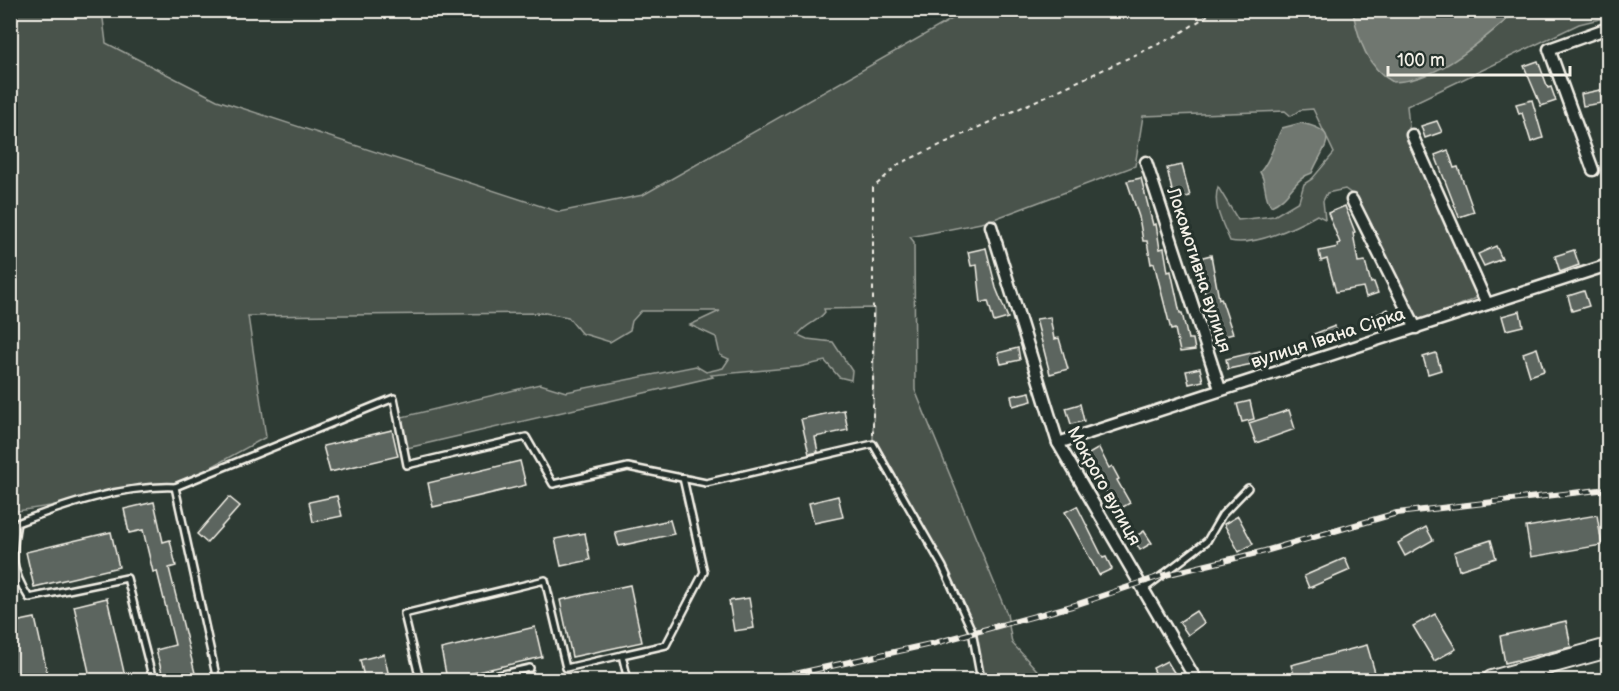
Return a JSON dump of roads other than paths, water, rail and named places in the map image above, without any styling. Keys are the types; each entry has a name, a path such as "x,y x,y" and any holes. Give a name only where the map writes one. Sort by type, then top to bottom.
{"main road":[{"path":"1492,681 1608,648"}],"street":[{"path":"1593,170 1549,49 1608,28"},
{"path":"1413,135 1487,304"},
{"name":"Локомотивна вулиця","path":"1146,162 1220,389"},
{"path":"1353,200 1416,327"},
{"name":"Мокрого вулиця","path":"991,226 1058,443 1196,681"},
{"name":"вулиця Івана Сірка","path":"1058,443 1608,265"}],"lane":[{"path":"153,681 128,578 29,598 16,578 11,552 17,523 58,507 152,486 175,487 394,398 407,465 526,437 553,484 628,467 706,483 873,444 943,567 972,631 981,681"},
{"path":"420,681 404,614 545,580 566,668 666,645 704,572 682,478"},
{"path":"175,487 217,681"},
{"path":"1143,590 1207,541 1222,515 1248,488"},
{"path":"622,655 628,681"},
{"path":"476,681 530,668"}],"railway":[{"path":"768,680 935,643 1072,606 1161,576 1265,551 1397,513 1608,489"}]}
